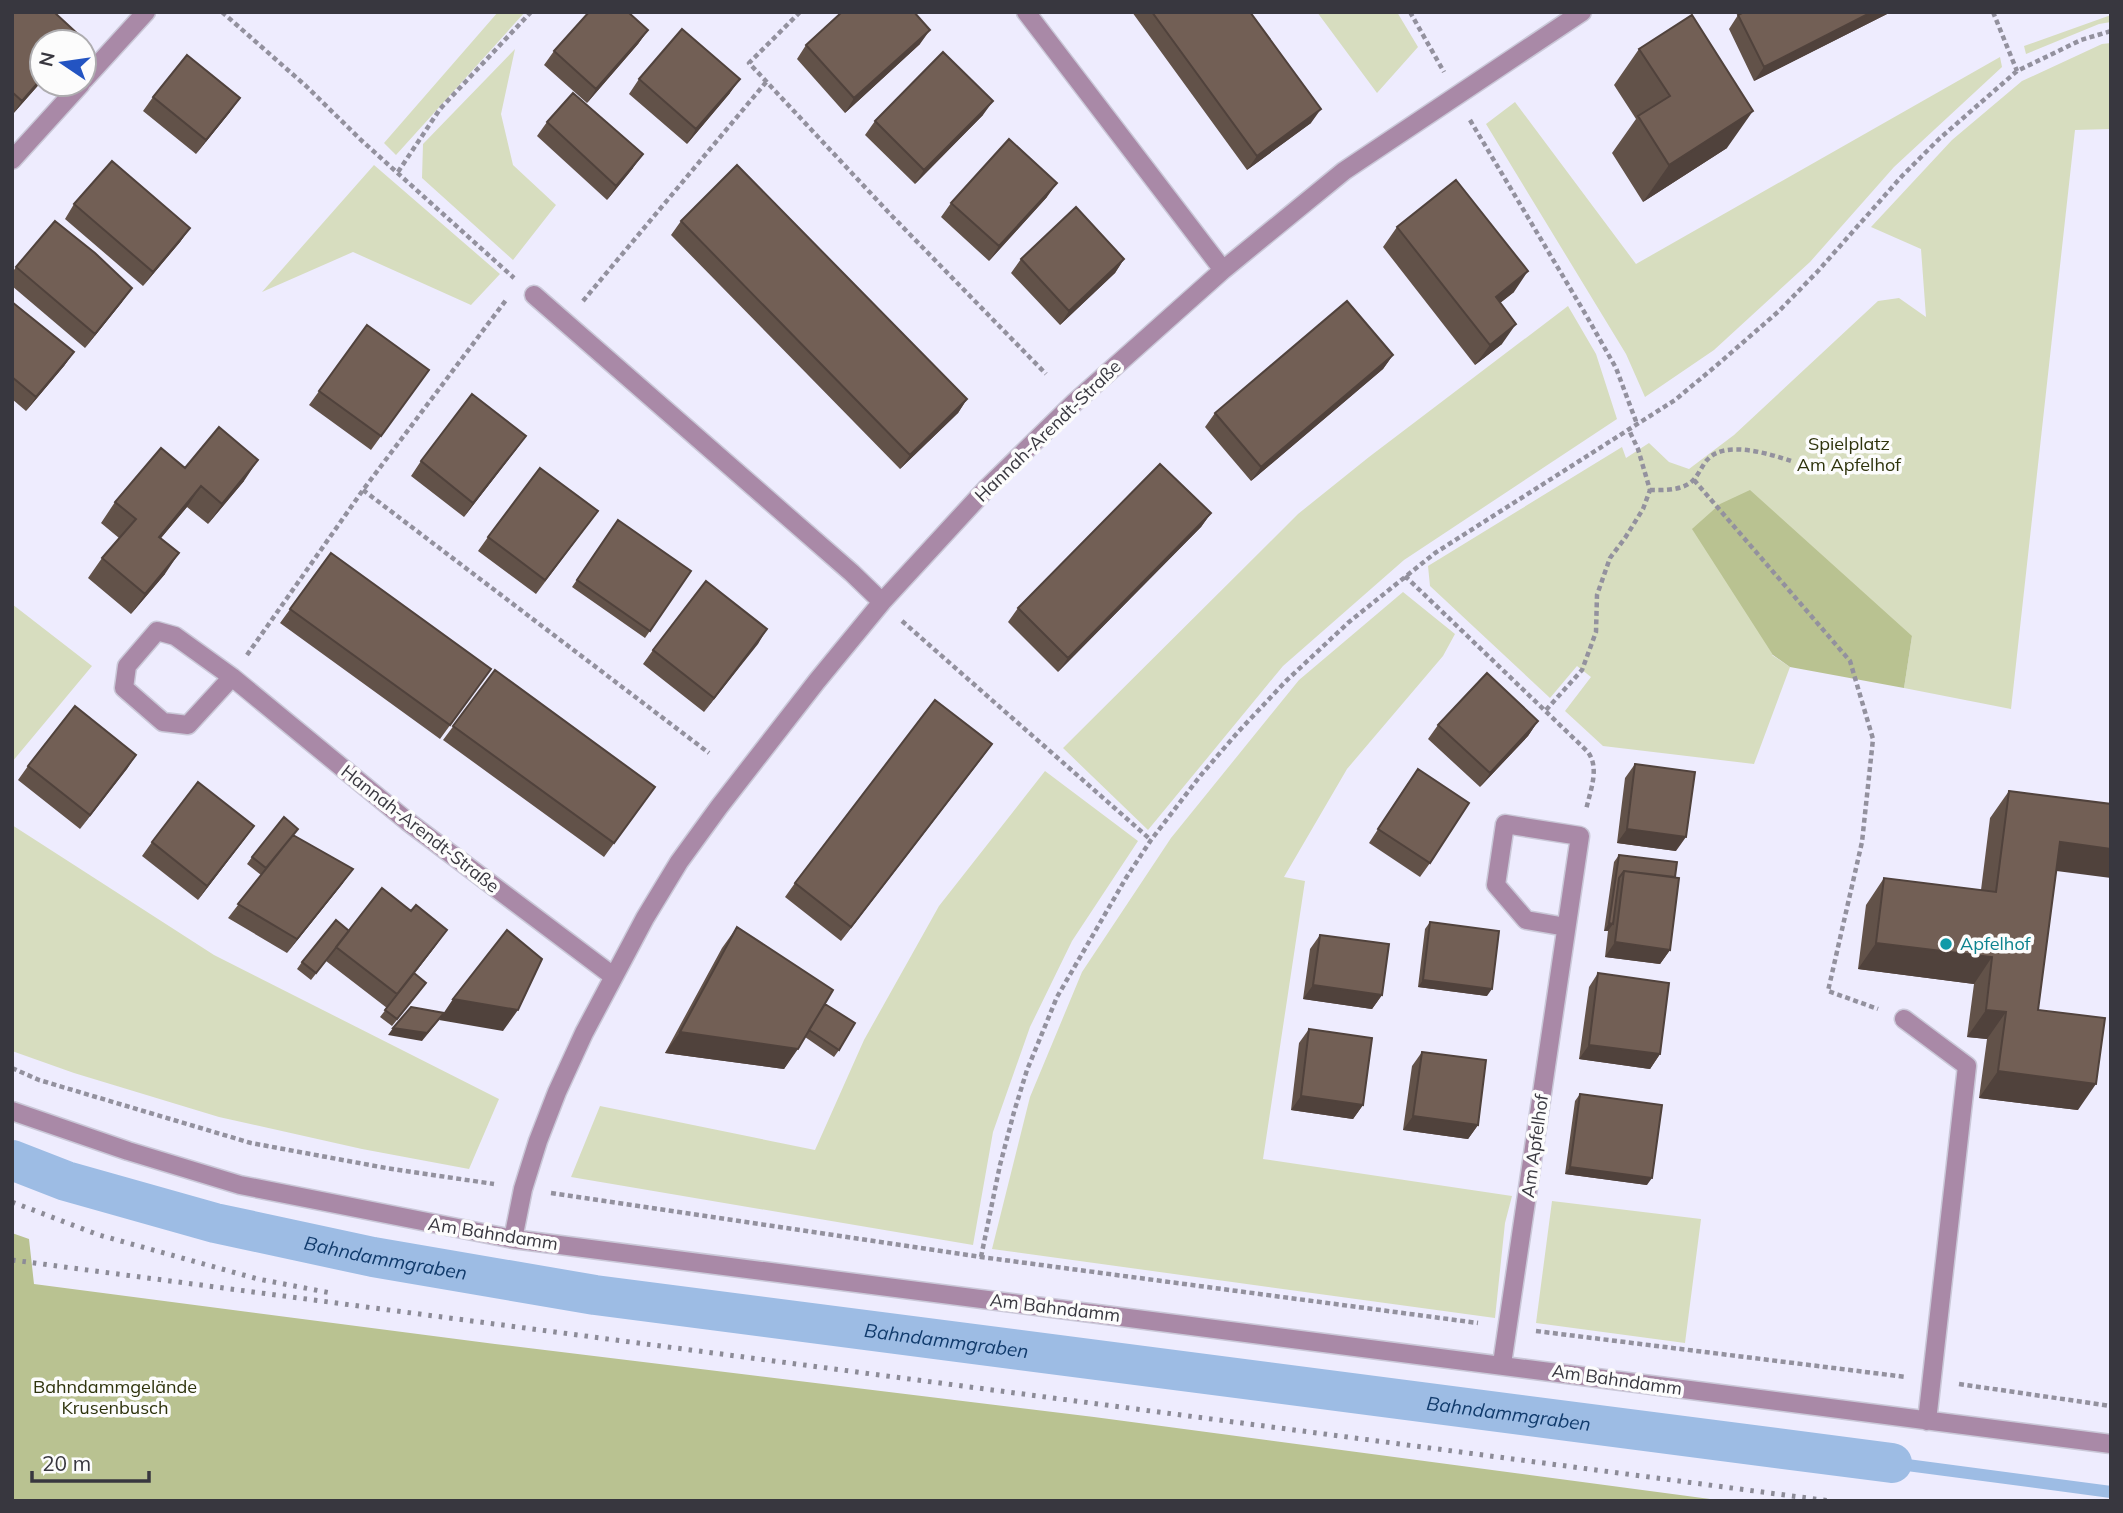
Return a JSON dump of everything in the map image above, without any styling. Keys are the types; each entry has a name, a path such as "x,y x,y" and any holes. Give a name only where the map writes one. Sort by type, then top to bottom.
{"street":[{"path":"98,64 146,12"},
{"path":"1026,12 1223,270"},
{"name":"Hannah-Arendt-Straße","path":"513,1239 523,1189 557,1092 584,1033 645,918 679,862 785,721 882,602 986,489 1075,402 1223,270 1344,171 1582,12"},
{"path":"12,160 68,98"},
{"path":"534,295 882,602"},
{"name":"Hannah-Arendt-Straße","path":"232,677 188,724 163,722 124,688 127,666 157,631 175,636 232,677 407,821 613,976"},
{"name":"Am Apfelhof","path":"1502,1364 1580,836 1505,824 1496,884 1526,920 1566,926"},
{"path":"1905,1019 1967,1066 1927,1421"},
{"name":"Am Bahndamm","path":"12,1111 128,1151 240,1185 513,1239 2111,1444"}],"path":[{"path":"222,12 534,295"},
{"path":"398,172 440,109 531,12"},
{"path":"800,12 749,63 891,215 1046,374"},
{"path":"1410,12 1456,97 1616,368 1637,424"},
{"path":"1993,12 2017,71"},
{"path":"981,1257 1000,1165 1027,1070 1043,1029 1074,965 1151,840 1208,767 1286,681 1349,622 1435,553 1675,400 1779,311 1911,167 2017,71 2081,40 2111,31"},
{"path":"565,323 767,81"},
{"path":"232,677 363,490 519,283"},
{"path":"1546,710 1582,670 1596,632 1597,595 1610,558 1643,509 1650,491 1638,449 1629,430"},
{"path":"1650,491 1675,489 1693,480 1709,457 1731,449 1762,451 1791,461"},
{"path":"1693,480 1850,661 1873,739 1862,842 1828,991 1905,1019"},
{"path":"363,490 709,753"},
{"path":"1405,576 1546,710 1594,760 1595,769 1586,810"},
{"path":"882,602 925,643 1151,840"},
{"path":"12,1068 63,1087 251,1143 386,1168 981,1257 1932,1380 2111,1406"}],"green space":[{"path":"498,12 525,12 396,155 384,143"},
{"path":"1317,12 1397,12 1418,47 1377,93"},
{"path":"2111,15 2111,22 2099,24 2026,54 2024,46"},
{"name":"Spielplatz Am Apfelhof","path":"2111,43 2111,129 2075,130 2011,709 1904,688 1912,636 1772,655 1790,667 1754,764 1603,746 1565,711 1591,677 1577,666 1550,698 1430,586 1428,566 1622,447 1626,458 1649,443 1669,462 1689,469 1734,435 1878,301 1899,298 1926,317 1921,249 1871,227 1952,140 2022,81 2102,44"},
{"path":"515,49 501,114 513,165 556,205 513,260 422,178 423,144"},
{"path":"2000,57 2002,67 1894,167 1810,262 1714,350 1645,397 1626,354 1486,124 1515,102 1636,264"},
{"path":"374,165 500,274 471,305 353,252 262,292"},
{"path":"1568,306 1596,354 1617,419 1404,560 1283,666 1148,830 1063,748 1298,514"},
{"path":"1750,490 1912,636 1904,688 1790,667 1773,655 1692,529 1720,504"},
{"path":"1403,592 1455,634 1443,656 1347,769 1284,877 1305,881 1263,1159 1512,1196 1505,1223 1495,1318 992,1249 1030,1097 1082,972 1171,838 1299,680"},
{"path":"12,604 92,666 12,762"},
{"path":"1045,771 1138,841 1072,941 1030,1027 993,1132 973,1245 571,1177 600,1106 815,1150 864,1040 939,906"},
{"path":"12,825 214,955 499,1099 469,1169 362,1149 219,1117 74,1073 12,1051"},
{"path":"1552,1201 1701,1219 1685,1343 1536,1323"},
{"name":"Bahndammgelände Krusenbusch","path":"12,1233 29,1239 34,1284 495,1344 1094,1417 1725,1501 12,1501"}],"building":[{"path":"54,12 71,28 28,28 28,94 22,101 12,92 12,14"},
{"path":"589,12 628,12 648,30 596,89 554,51"},
{"path":"842,12 914,12 930,30 854,98 806,45"},
{"path":"1152,12 1250,12 1321,109 1257,156"},
{"path":"1744,12 1872,12 1764,67 1738,15"},
{"path":"1692,15 1753,111 1669,165 1638,116 1670,96 1639,49"},
{"path":"682,29 740,79 696,129 639,79"},
{"path":"943,52 993,101 924,170 875,121"},
{"path":"187,55 240,98 206,140 153,97"},
{"path":"573,93 643,154 616,186 547,122"},
{"path":"1009,139 1057,183 999,246 951,203"},
{"path":"112,161 190,228 153,272 74,204"},
{"path":"737,165 967,399 910,455 681,221"},
{"path":"1456,180 1528,271 1496,297 1516,324 1490,345 1397,227"},
{"path":"1076,207 1124,259 1069,311 1021,259"},
{"path":"55,221 95,253 132,288 95,334 16,267"},
{"path":"1347,301 1393,355 1261,467 1215,413"},
{"path":"12,302 74,352 36,397 12,377"},
{"path":"367,325 429,370 381,436 319,391"},
{"path":"472,394 526,436 473,503 421,461"},
{"path":"219,427 258,460 222,504 201,486 159,537 179,553 145,594 102,558 136,519 115,502 161,448 185,468"},
{"path":"1160,464 1211,513 1068,658 1018,608"},
{"path":"540,468 598,511 545,580 488,537"},
{"path":"618,520 691,571 650,631 577,580"},
{"path":"331,553 491,669 450,725 290,609"},
{"path":"706,581 767,629 714,698 653,650"},
{"path":"495,670 655,787 614,843 453,726"},
{"path":"1487,673 1538,721 1490,773 1438,725"},
{"path":"935,700 992,744 851,927 795,883"},
{"path":"75,706 136,755 90,815 28,766"},
{"path":"1635,764 1695,772 1686,837 1627,829"},
{"path":"1418,769 1469,803 1430,863 1378,829"},
{"path":"198,782 254,826 207,886 152,842"},
{"path":"2009,791 2111,804 2111,849 2060,842 2038,1010 2105,1018 2096,1084 1998,1071 2006,1012 1986,1010 1992,957 1876,943 1884,878 1996,892"},
{"path":"284,817 298,829 266,868 252,857"},
{"path":"293,835 353,869 297,939 238,904"},
{"path":"1619,855 1677,862 1675,877 1624,871 1619,878 1613,924 1609,923"},
{"path":"1624,871 1679,878 1670,950 1615,942"},
{"path":"382,888 411,911 416,905 447,930 397,994 336,947"},
{"path":"336,920 349,931 316,973 302,962"},
{"path":"1430,922 1499,931 1492,989 1423,980"},
{"path":"737,927 833,990 798,1049 680,1032"},
{"path":"507,930 542,959 518,1010 453,999"},
{"path":"1320,935 1389,944 1382,995 1313,985"},
{"path":"414,973 426,983 397,1019 385,1010"},
{"path":"1598,973 1669,983 1660,1054 1589,1045"},
{"path":"825,1004 855,1023 839,1050 809,1030"},
{"path":"411,1007 444,1013 427,1033 393,1028"},
{"path":"1309,1029 1372,1038 1363,1105 1301,1096"},
{"path":"1422,1052 1486,1060 1478,1125 1413,1116"},
{"path":"1580,1094 1662,1105 1652,1178 1570,1167"}],"waterway":[{"name":"Bahndammgraben","path":"12,1160 66,1181 215,1223 373,1257 595,1295 1892,1463"},
{"path":"1892,1463 2111,1492"}],"railway":[{"path":"12,1202 99,1235 258,1279 331,1293"},
{"path":"12,1260 1830,1501"}],"place":[{"name":"Apfelhof","path":"1946,944"}]}
